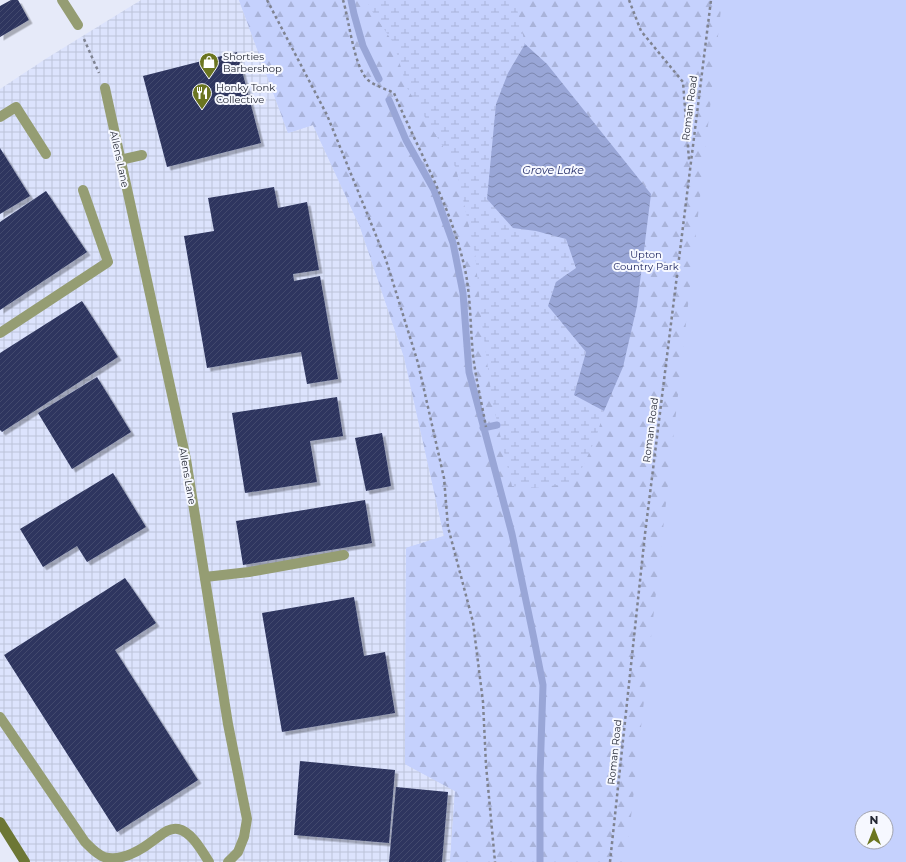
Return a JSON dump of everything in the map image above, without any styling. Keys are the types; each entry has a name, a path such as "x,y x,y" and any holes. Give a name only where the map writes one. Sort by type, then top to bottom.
{"main road":[{"path":"0,822 25,862"}],"street":[{"path":"62,0 78,24"},
{"name":"Allens Lane","path":"105,88 186,459 228,724 247,819 244,837 238,852 228,862"},
{"path":"0,117 16,107 46,154"},
{"path":"120,160 142,155"},
{"path":"0,333 108,262 83,190"},
{"path":"205,577 249,572 344,555"},
{"path":"0,717 81,835 99,855 106,858 120,858 134,853 164,832 171,829 178,829 188,834 210,862"}],"path":[{"path":"267,0 327,116 386,260 418,363 444,478 448,527 473,622 483,702 486,765 495,862"},
{"path":"343,0 349,29 360,66 368,80 394,93 406,122 441,194 454,228 464,265 470,308 473,356 486,428"},
{"path":"629,0 641,31 683,82 690,166"},
{"name":"Roman Road","path":"610,862 645,534 711,0"},
{"path":"78,24 105,88"}],"shaded area":[{"path":"141,0 239,0 288,133 313,125 360,227 404,357 444,537 455,791 450,862 252,862 230,860 227,862 25,862 0,822 0,89"}],"green space":[{"name":"Upton Country Park","path":"239,0 906,0 906,862 450,862 455,791 405,764 406,548 444,536 404,357 360,227 313,125 288,133"},
{"path":"239,0 722,0 626,862 450,862 455,791 405,764 406,548 444,536 404,357 360,227 313,125 288,133"},
{"path":"367,0 515,0 525,44 508,73 513,228 536,231 566,239 576,268 556,282 548,306 586,352 574,395 604,411 596,438 575,483 533,488 512,486 492,400 475,253 456,168 407,88 394,44 370,8"}],"water":[{"name":"Grove Lake","path":"525,44 547,64 651,194 637,306 623,367 604,411 574,395 586,352 548,306 556,282 576,268 566,239 536,231 513,228 487,199 496,104 508,73"}],"building":[{"path":"11,0 18,0 29,20 0,37 0,6"},
{"name":"Honky Tonk Collective","path":"237,52 261,143 167,167 143,76"},
{"path":"0,148 30,196 0,214"},
{"path":"274,187 278,208 307,202 319,270 293,274 294,281 320,276 338,379 307,384 301,352 207,368 184,236 214,231 208,198"},
{"path":"46,191 87,252 0,310 0,222"},
{"path":"82,301 118,357 2,432 0,430 0,353"},
{"path":"97,377 131,432 72,469 38,413"},
{"path":"337,397 343,436 310,441 317,482 245,493 232,413"},
{"path":"382,433 391,486 366,491 355,438"},
{"path":"113,473 146,527 87,562 77,546 43,567 20,529"},
{"path":"365,500 372,543 243,565 236,521"},
{"path":"125,578 156,623 115,650 198,780 117,832 4,655"},
{"path":"354,597 364,656 385,652 395,713 282,732 262,613"},
{"path":"300,761 395,770 389,843 294,835"},
{"path":"396,787 448,792 442,862 389,862"}],"waterway":[{"path":"351,0 363,46 379,79"},
{"path":"389,100 406,140 434,190 453,243 463,293 469,372 512,534 534,639 543,685 540,776 540,862"},
{"path":"483,428 497,425"}],"place":[{"name":"Shorties Barbershop","path":"209,79"},
{"name":"Honky Tonk Collective","path":"202,110"}]}
